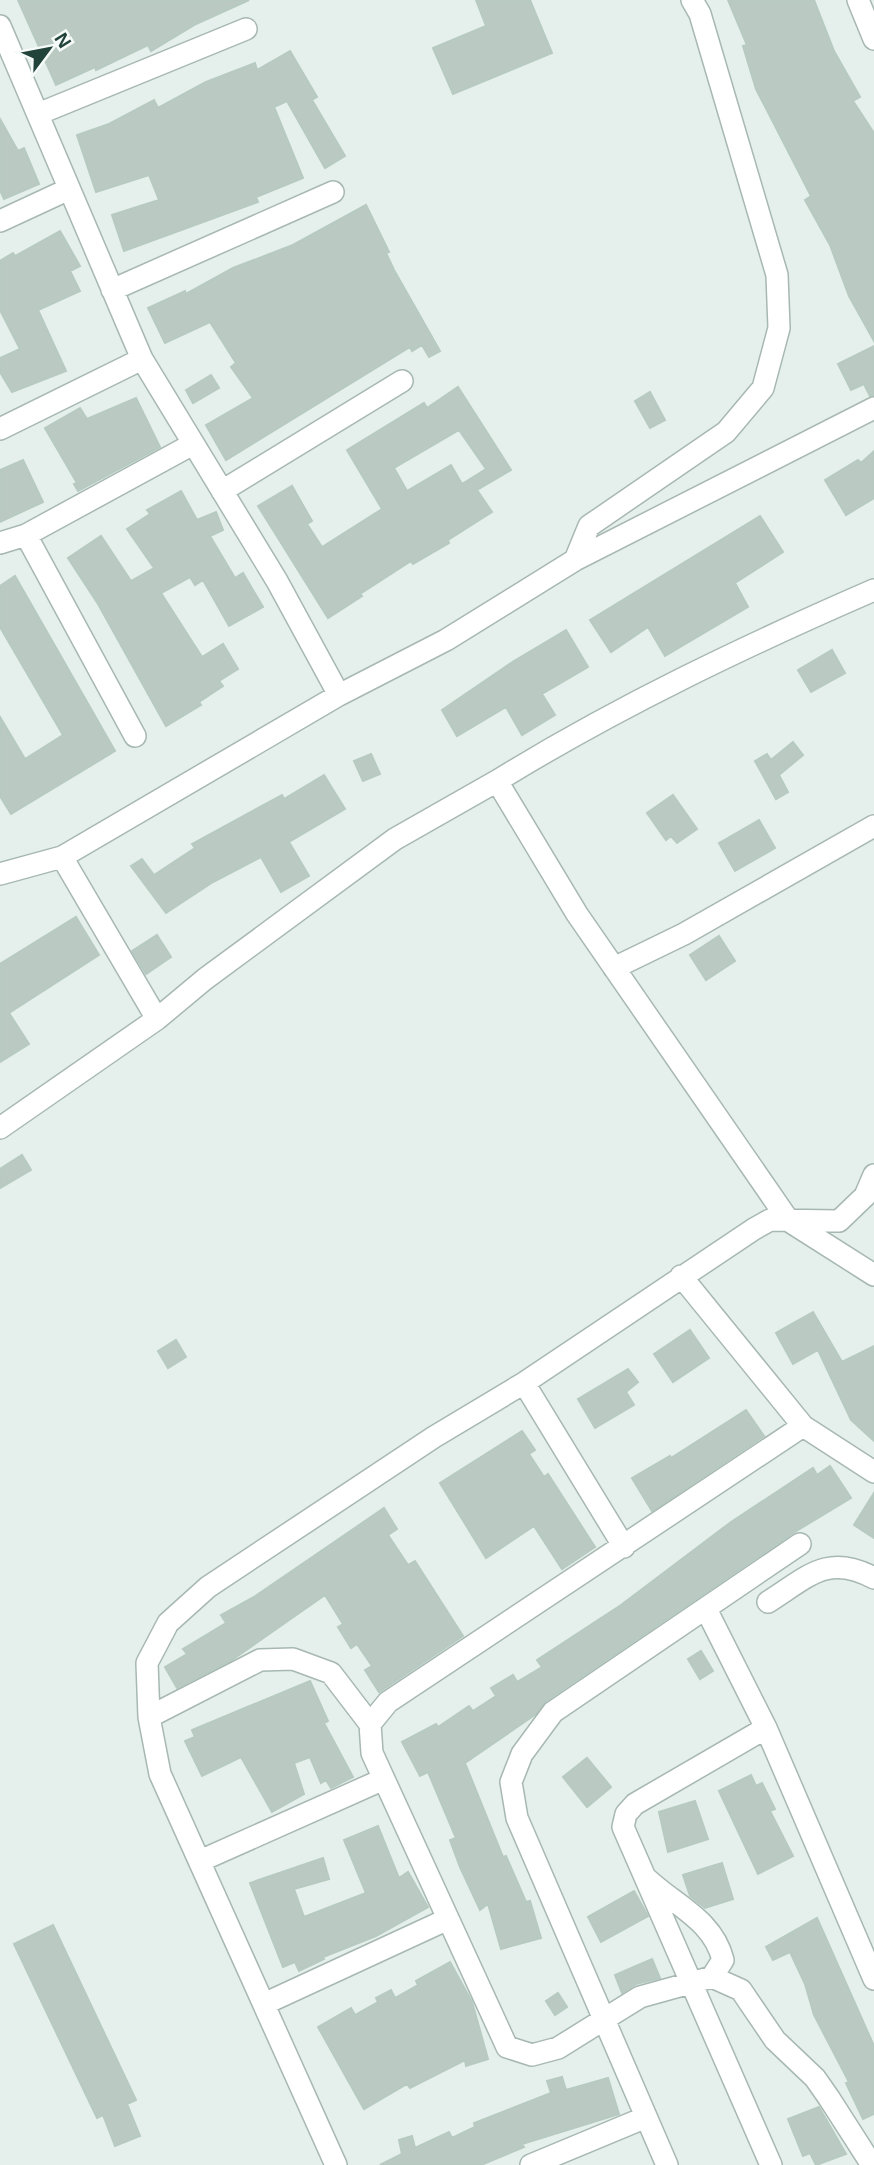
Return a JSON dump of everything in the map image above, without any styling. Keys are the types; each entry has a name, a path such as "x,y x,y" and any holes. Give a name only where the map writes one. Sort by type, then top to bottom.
{"street":[{"path":"575,560 589,526 726,432 763,388 779,328 777,275 700,14 692,0"},
{"path":"858,0 874,38"},
{"path":"0,26 142,359 295,612 339,695"},
{"path":"38,114 246,29"},
{"path":"0,221 69,189"},
{"path":"112,290 333,192"},
{"path":"0,429 142,359"},
{"path":"222,491 402,381"},
{"path":"0,874 62,857 339,695 446,640 575,560 874,408"},
{"path":"0,543 26,535 192,444"},
{"path":"26,535 135,736"},
{"path":"0,1128 157,1019 205,979 395,839 607,719 701,670 874,590"},
{"path":"498,781 577,914 789,1222 874,1275"},
{"path":"614,968 684,934 874,826"},
{"path":"62,857 157,1019"},
{"path":"336,2165 160,1774 149,1717 147,1663 168,1623 208,1587 770,1220 839,1221 865,1196 874,1175"},
{"path":"681,1276 803,1426 874,1472"},
{"path":"524,1382 624,1547"},
{"path":"370,1724 388,1702 803,1426"},
{"path":"667,2165 644,2118 606,2019 517,1818 512,1782 522,1754 553,1712 800,1544"},
{"path":"768,1602 829,1566 853,1567 874,1578"},
{"path":"706,1609 766,1728 874,1979"},
{"path":"149,1717 260,1660 293,1659 331,1673 370,1724 372,1753 507,2047 532,2055 558,2048 640,1997 702,1980 723,1960 719,1944 709,1928 681,1909 647,1879"},
{"path":"766,1728 635,1804 626,1814 623,1827 647,1879 702,1980 771,2165"},
{"path":"200,1861 384,1779"},
{"path":"264,2004 448,1919"},
{"path":"702,1980 741,1990 775,2040 815,2078 830,2098 872,2165"},
{"path":"531,2165 644,2118"}],"building":[{"path":"18,0 249,0 196,24 151,51 148,45 96,70 95,67 56,85"},
{"path":"476,0 530,0 552,53 453,94 433,48 486,26"},
{"path":"728,0 814,0 834,51 860,97 853,101 874,133 874,341 849,296 830,245 805,200 811,196 756,89 743,46 747,45"},
{"path":"290,51 317,97 312,100 345,156 325,168 287,101 274,107 303,178 256,197 258,202 124,251 112,215 159,200 149,175 96,192 77,135 109,124 154,100 158,108 206,82 255,63 257,70"},
{"path":"0,119 18,151 24,148 39,184 4,199 0,190"},
{"path":"366,205 389,252 386,253 394,270 440,351 429,357 422,345 412,351 410,347 226,460 206,425 253,398 231,367 236,363 210,322 165,343 148,308 185,291 186,294 233,268 293,245"},
{"path":"60,231 80,266 70,271 80,291 38,310 66,371 12,392 0,372 0,358 20,349 0,310 0,261 13,253 15,256"},
{"path":"874,346 874,395 870,396 864,384 851,390 838,364"},
{"path":"211,375 219,388 193,403 186,390"},
{"path":"458,387 511,470 477,490 492,512 448,540 449,543 413,564 411,561 328,618 258,506 292,486 312,521 307,524 322,547 382,509 347,450 424,403 427,408","holes":["459,430 486,469 462,484 451,465 407,491 394,468"]},
{"path":"650,392 665,420 650,428 635,401"},
{"path":"136,398 160,447 78,491 74,484 77,483 45,428 80,408 87,419"},
{"path":"874,451 874,498 846,515 825,480 858,460 861,463"},
{"path":"23,460 43,502 0,522 0,470"},
{"path":"181,491 197,520 216,512 223,530 210,536 235,578 243,573 263,607 229,626 203,580 195,585 190,577 161,593 202,657 223,644 238,669 219,681 223,686 199,702 201,705 166,726 98,604 68,558 101,536 131,581 154,568 127,529 150,514 147,510"},
{"path":"760,516 783,552 735,583 748,607 665,656 648,627 611,652 590,620"},
{"path":"15,576 115,751 11,814 0,796 0,717 25,759 63,735 0,627 0,586"},
{"path":"566,630 588,667 542,694 555,715 522,735 506,707 457,736 442,710 514,661"},
{"path":"832,650 845,673 811,692 798,670"},
{"path":"793,742 803,755 779,775 788,792 776,799 755,761 767,754 771,760"},
{"path":"371,754 380,774 363,781 354,761"},
{"path":"324,775 345,809 289,842 309,876 281,892 261,857 213,882 166,913 131,866 142,859 154,875 195,848 192,844 282,795 284,799"},
{"path":"673,795 697,829 677,843 671,836 666,840 647,813"},
{"path":"759,820 775,848 735,871 719,843"},
{"path":"76,917 99,955 9,1013 29,1044 0,1062 0,964"},
{"path":"157,935 171,957 146,974 132,951"},
{"path":"719,936 735,961 706,980 690,955"},
{"path":"22,1155 31,1170 0,1188 0,1169"},
{"path":"813,1312 842,1362 874,1346 874,1441 851,1420 818,1350 793,1364 776,1333"},
{"path":"690,1330 709,1358 673,1382 654,1354"},
{"path":"176,1340 186,1357 168,1368 158,1351"},
{"path":"628,1369 638,1382 626,1392 634,1405 595,1428 578,1399"},
{"path":"746,1410 764,1436 652,1511 632,1478 670,1456 671,1458"},
{"path":"522,1431 535,1450 529,1454 544,1477 548,1474 595,1547 562,1569 534,1526 486,1558 440,1483"},
{"path":"830,1466 851,1498 793,1533 546,1701 536,1714 465,1763 503,1857 506,1856 526,1902 530,1901 541,1938 501,1949 488,1904 480,1910 460,1867 450,1840 456,1838 428,1772 420,1776 402,1742 436,1724 438,1727 469,1706 473,1711 496,1696 491,1688 513,1675 517,1682 542,1667 537,1660 621,1605 731,1522 813,1468 817,1475"},
{"path":"874,1493 874,1538 854,1525"},
{"path":"384,1508 397,1529 388,1535 408,1565 415,1561 463,1636 379,1692 365,1670 372,1666 357,1644 351,1648 338,1627 343,1624 325,1595 232,1660 177,1688 165,1667 187,1654 183,1649 226,1623 221,1615 254,1597"},
{"path":"701,1651 713,1671 700,1679 688,1659"},
{"path":"310,1681 328,1721 324,1723 353,1777 331,1788 326,1780 321,1783 310,1757 294,1763 304,1794 272,1812 241,1757 202,1776 185,1741 195,1737 192,1730"},
{"path":"587,1758 611,1787 587,1807 563,1777"},
{"path":"751,1775 756,1786 762,1783 775,1809 770,1811 793,1856 758,1874 719,1791"},
{"path":"695,1801 708,1839 668,1852 659,1812"},
{"path":"378,1826 399,1878 408,1872 428,1907 376,1936 323,1957 324,1959 299,1971 295,1962 283,1967 250,1883 323,1858 329,1879 294,1889 304,1917 366,1893 344,1840"},
{"path":"722,1863 733,1899 705,1908 690,1896 683,1875"},
{"path":"634,1891 648,1916 601,1942 588,1917"},
{"path":"817,1918 874,2046 874,2114 863,2119 846,2083 849,2082 814,2015 805,1984 790,1952 773,1960 766,1947"},
{"path":"53,1925 136,2100 127,2104 140,2136 115,2146 103,2115 97,2118 14,1944"},
{"path":"652,1959 660,1978 636,1984 622,1993 615,1975"},
{"path":"450,1962 472,2002 488,2059 466,2066 465,2060 410,2088 407,2084 364,2109 318,2027 351,2008 355,2015 378,2002 376,1998 391,1990 395,1998 418,1985 416,1981"},
{"path":"558,1993 567,2007 555,2015 546,2001"},
{"path":"562,2077 566,2090 608,2078 619,2114 522,2144 524,2147 481,2165 380,2165 402,2154 399,2140 412,2136 415,2148 449,2132 452,2138 475,2127 474,2123 551,2093 547,2081"},
{"path":"819,2107 846,2154 816,2165 810,2153 803,2156 788,2119"}]}
